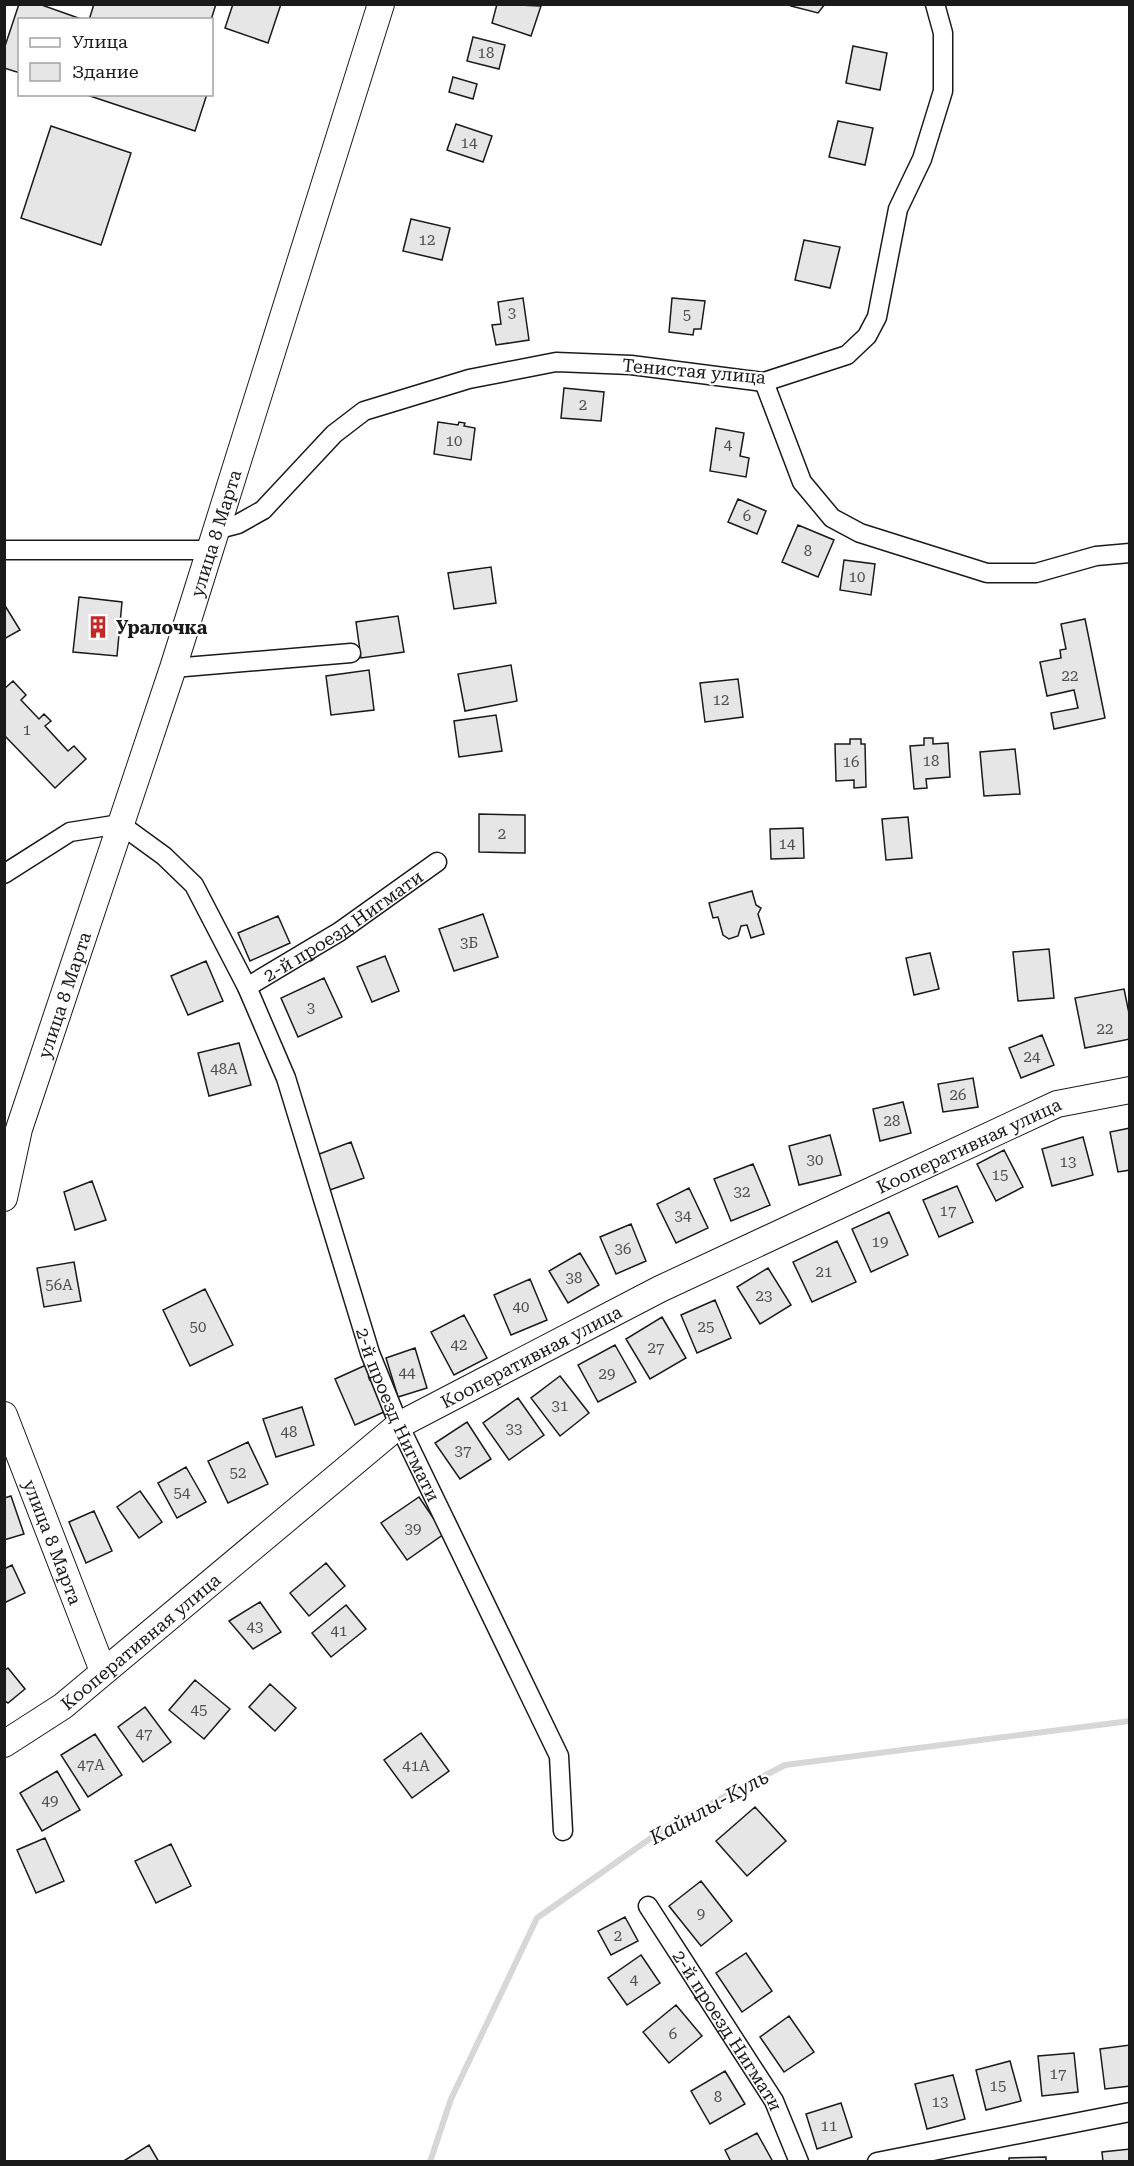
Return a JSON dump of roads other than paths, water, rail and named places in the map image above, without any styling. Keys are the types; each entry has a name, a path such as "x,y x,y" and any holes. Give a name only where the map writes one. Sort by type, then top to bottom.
{"main road":[{"name":"улица 8 Марта","path":"4,1198 19,1129 173,668 381,4"},
{"name":"Кооперативная улица","path":"4,1744 63,1706 399,1425 660,1289 1057,1104 1130,1090"},
{"name":"улица 8 Марта","path":"4,1415 103,1671"}],"street":[{"name":"Тенистая улица","path":"4,550 212,540 263,510 334,434 364,411 470,379 556,362 631,365 764,381 847,355 867,336 878,317 898,209 922,159 943,91 943,33 935,4"},
{"path":"764,381 802,482 832,518 860,533 987,573 1036,573 1096,556 1130,553"},
{"path":"173,668 351,653"},
{"path":"4,874 70,832 120,824"},
{"name":"2-й проезд Нигмати","path":"120,824 164,856 194,885 247,987 286,1078 370,1353 399,1425 559,1756 563,1831"},
{"name":"2-й проезд Нигмати","path":"247,987 339,932 437,862"},
{"name":"2-й проезд Нигмати","path":"648,1906 774,2101 799,2162"},
{"path":"877,2162 1130,2112"}],"waterway":[{"name":"Кайнлы-Куль","path":"430,2162 451,2099 537,1918 668,1826 785,1765 1130,1721"}],"place":[{"name":"Уралочка","path":"98,627"}]}
